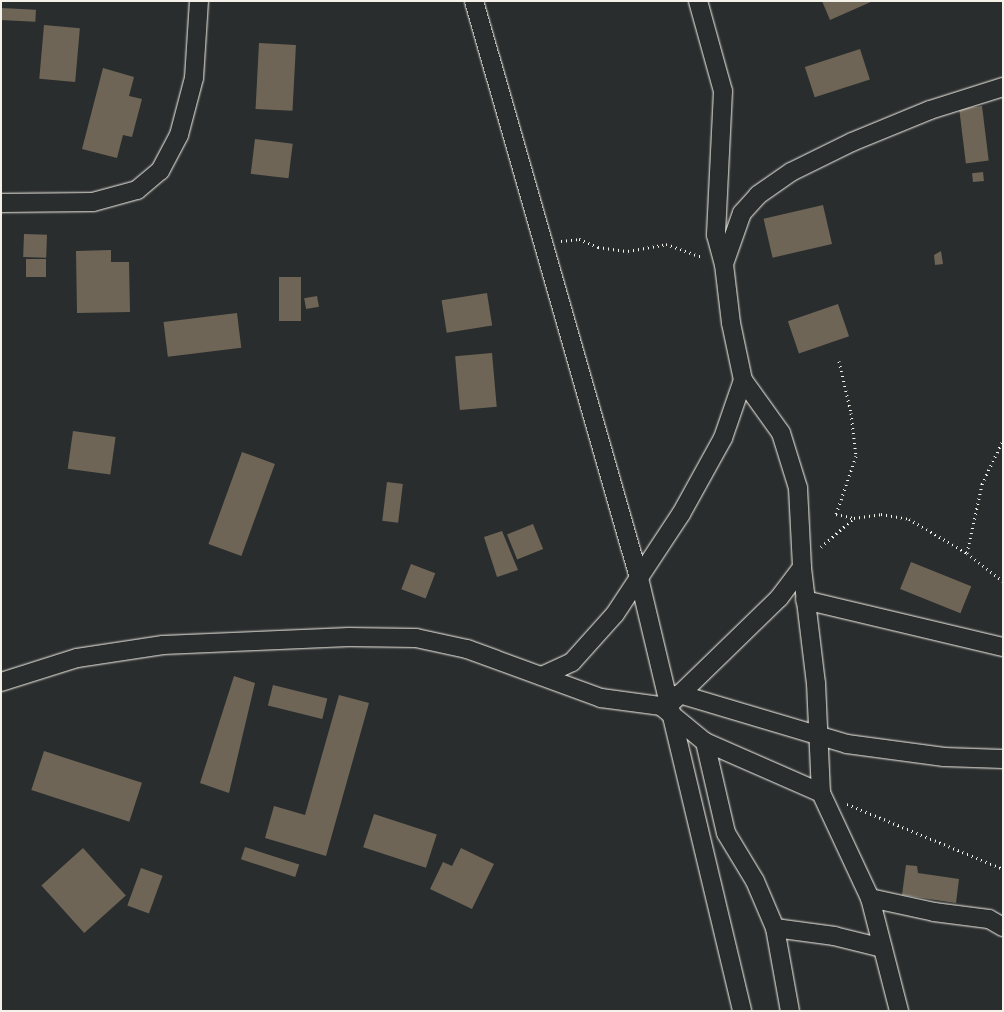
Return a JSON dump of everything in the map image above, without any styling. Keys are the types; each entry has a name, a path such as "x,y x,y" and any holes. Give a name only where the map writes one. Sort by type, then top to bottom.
{"street":[{"path":"1,203 93,202 137,190 160,171 179,135 194,78 199,1"},
{"path":"474,1 544,244 571,348 602,446 673,704 742,1011"},
{"path":"698,1 723,91 716,235 724,264 731,323 743,380 774,420 790,455 802,517 802,568 819,737 821,793 870,898 898,1011"},
{"path":"724,264 742,212 758,195 791,172 852,142 930,110 1003,87"},
{"path":"542,676 572,662 587,647 639,578 680,514 723,438 743,380"},
{"path":"673,704 779,598 802,568"},
{"path":"805,600 1003,647"},
{"path":"1,682 76,658 163,645 349,637 416,638 467,649 620,704 661,706 673,704 847,744 944,757 1003,759"},
{"path":"673,704 705,742 821,793"},
{"path":"705,742 726,833 755,881 775,928 790,1011"},
{"path":"870,898 934,912 989,919 1003,927"},
{"path":"775,928 834,936 883,948"}],"path":[{"path":"544,244 579,239 598,247 628,251 666,244 724,264"},
{"path":"839,361 851,413 856,456 836,514 854,518 881,514 909,519 967,553 1003,581"},
{"path":"967,553 982,484 1003,440"},
{"path":"802,568 840,527 854,518"},
{"path":"821,793 1003,869"}],"building":[{"path":"822,1 873,1 830,20"},
{"path":"1,8 36,10 35,22 1,20"},
{"path":"44,25 80,28 75,82 39,79"},
{"path":"259,43 296,45 292,111 256,109"},
{"path":"860,49 870,79 815,97 805,67"},
{"path":"103,68 134,77 129,96 142,99 132,137 123,135 117,158 82,149"},
{"path":"982,106 989,161 966,163 959,109"},
{"path":"255,139 293,144 288,178 251,174"},
{"path":"983,172 984,181 973,182 972,173"},
{"path":"823,205 832,244 773,258 764,219"},
{"path":"24,234 47,235 46,258 23,257"},
{"path":"111,250 111,262 129,262 130,312 77,313 76,251"},
{"path":"941,251 943,264 935,265 934,255"},
{"path":"26,259 46,259 46,277 26,277"},
{"path":"279,277 301,277 301,321 279,321"},
{"path":"487,293 492,326 447,333 442,300"},
{"path":"317,296 319,307 306,309 304,298"},
{"path":"838,304 849,336 799,353 788,321"},
{"path":"237,313 241,348 168,357 164,322"},
{"path":"492,353 497,407 460,410 455,356"},
{"path":"73,431 116,437 110,475 68,469"},
{"path":"242,452 275,464 241,556 208,544"},
{"path":"387,482 403,484 398,523 382,521"},
{"path":"533,524 543,549 517,560 507,534"},
{"path":"502,531 518,570 497,577 484,537"},
{"path":"911,562 971,586 960,613 900,589"},
{"path":"411,564 435,573 426,599 401,589"},
{"path":"234,676 255,683 229,793 200,783"},
{"path":"273,685 327,699 322,719 268,705"},
{"path":"339,695 369,703 326,856 265,838 274,806 305,815"},
{"path":"44,751 142,783 129,822 31,790"},
{"path":"374,814 437,834 426,868 363,847"},
{"path":"245,847 299,865 295,877 241,859"},
{"path":"83,848 126,896 84,933 41,885"},
{"path":"461,848 494,864 472,909 430,889 443,862 452,866"},
{"path":"906,865 917,866 918,873 959,879 956,903 902,895"},
{"path":"141,868 163,876 149,913 127,906"}]}
